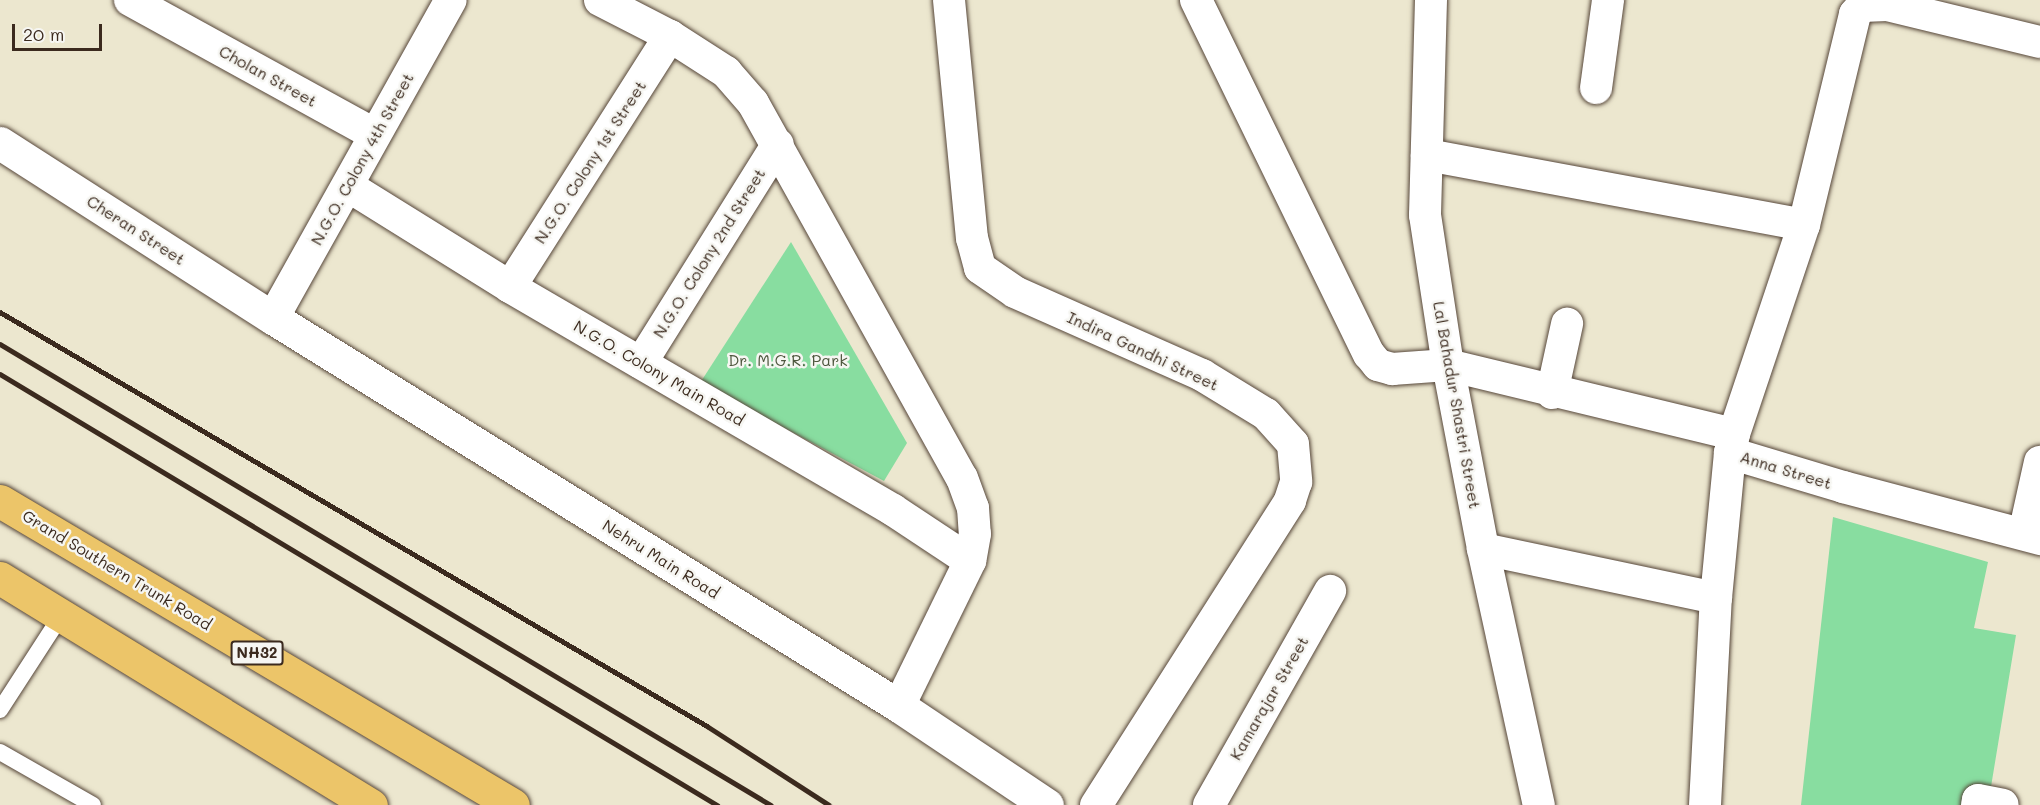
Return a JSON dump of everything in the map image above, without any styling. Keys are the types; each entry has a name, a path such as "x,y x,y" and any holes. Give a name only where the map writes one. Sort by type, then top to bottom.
{"highway":[{"name":"Grand Southern Trunk Road","path":"0,501 513,805"},
{"path":"1,580 62,614 371,805"}],"street":[{"name":"Cholan Street","path":"130,0 374,134"},
{"name":"N.G.O. Colony 4th Street","path":"273,318 451,0"},
{"path":"600,0 670,36 726,72 753,103 778,144 962,478 973,508 975,534 970,561 899,706"},
{"name":"Indira Gandhi Street","path":"949,0 972,238 980,268 1015,292 1202,375 1266,414 1284,430 1295,453 1296,482 1290,501 1096,805"},
{"name":"Anna Street","path":"1196,0 1369,354 1378,365 1392,369 1448,365 1732,443 1843,488 2032,536"},
{"name":"Lal Bahadur Shastri Street","path":"1431,0 1425,215 1448,365 1483,549 1539,805"},
{"path":"1596,88 1608,0"},
{"path":"1705,805 1716,598 1732,443 1804,225 1851,25 1862,6 1887,5 2040,42"},
{"name":"N.G.O. Colony 1st Street","path":"510,287 670,36"},
{"name":"Cheran Street","path":"0,143 273,318"},
{"name":"N.G.O. Colony 2nd Street","path":"641,363 778,144"},
{"path":"1426,155 1804,225"},
{"name":"N.G.O. Colony Main Road","path":"348,186 510,287 893,510 970,561"},
{"name":"Nehru Main Road","path":"273,318 899,706 1047,805"},
{"path":"1552,393 1567,324"},
{"path":"2032,536 2040,462"},
{"path":"1483,549 1716,598"},
{"name":"Kamarajar Street","path":"1209,805 1330,591"},
{"path":"1977,805 1978,801 2003,805"}],"lane":[{"path":"0,710 62,614"},
{"path":"0,752 93,805"}],"green space":[{"name":"Dr. M.G.R. Park","path":"791,242 907,443 884,481 700,383"},
{"path":"1833,517 1988,562 1974,628 2016,635 1988,805 1801,805"}],"railway":[{"path":"0,312 707,726 829,805"},
{"path":"0,344 771,805"},
{"path":"0,374 717,805"}]}
